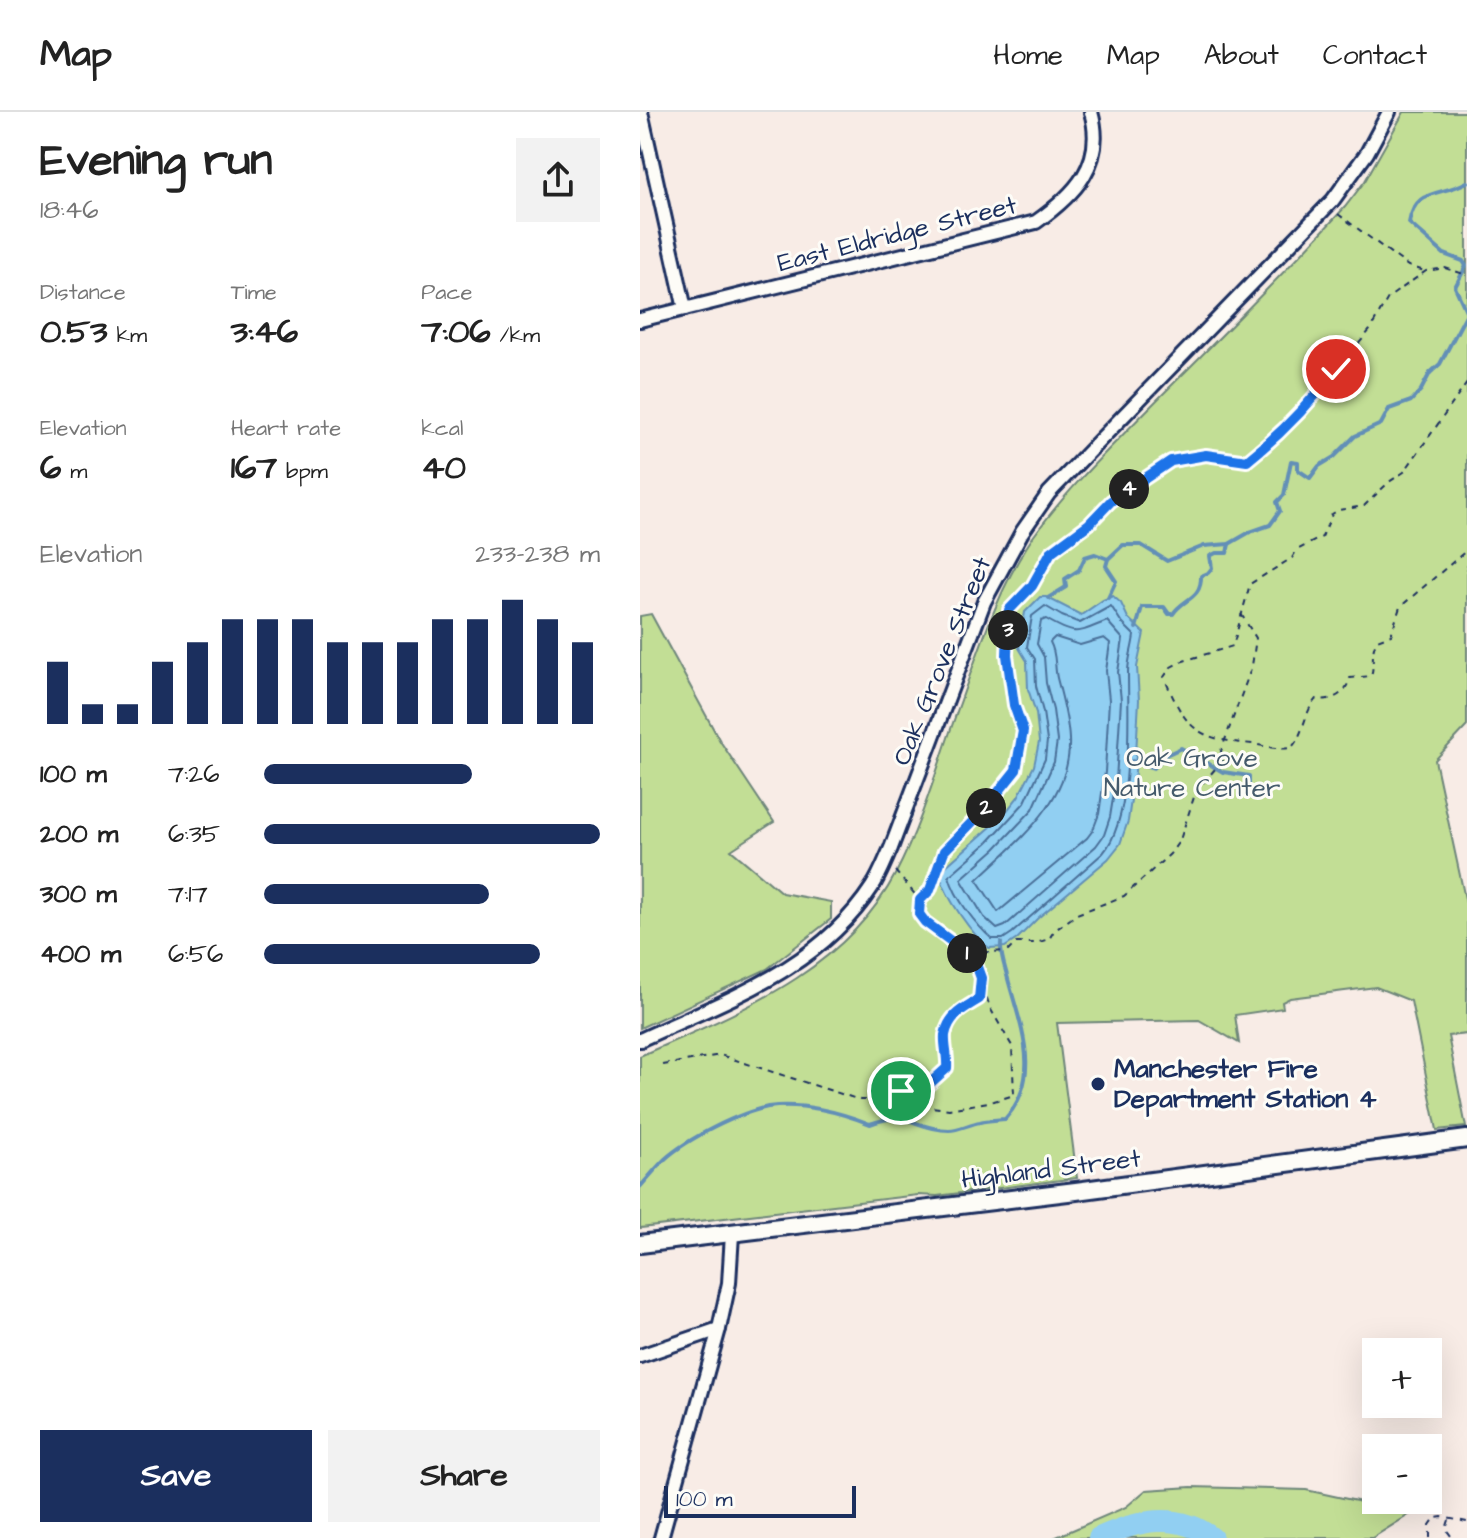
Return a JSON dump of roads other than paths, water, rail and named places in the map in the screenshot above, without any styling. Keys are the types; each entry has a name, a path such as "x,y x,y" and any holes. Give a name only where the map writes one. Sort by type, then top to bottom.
{"main road":[{"name":"Highland Street","path":"640,1244 1467,1139"}],"street":[{"path":"641,112 685,309"},
{"name":"East Eldridge Street","path":"640,320 1036,222 1079,186 1087,171 1092,149 1091,112"},
{"name":"Oak Grove Street","path":"640,1040 724,1004 772,978 809,953 845,921 873,886 885,862 984,602 1022,532 1049,493 1330,204 1367,153 1389,112"},
{"path":"661,1538 719,1329 729,1283 732,1234"},
{"path":"640,1356 719,1329"}],"water":[{"path":"1113,596 1121,603 1128,618 1144,633 1137,667 1139,700 1135,772 1128,821 1120,844 1108,859 1017,939 1005,947 989,948 960,915 940,876 945,867 1001,818 1018,797 1034,766 1039,742 1036,713 1028,689 1027,661 1019,648 1025,612 1040,597 1046,597 1081,615"}],"waterway":[{"path":"1108,598 1116,581 1106,566 1108,559 1123,545 1141,545 1167,561 1204,546 1229,544 1270,525 1280,511 1277,502 1284,495 1291,461 1298,462 1298,470 1310,478 1319,466 1334,457 1355,436 1381,424 1389,409 1411,401 1421,390 1430,373 1440,364 1467,313 1455,287 1466,266 1463,261 1444,254 1409,223 1412,212 1423,198 1467,182"},
{"path":"1136,628 1142,607 1164,607 1169,614 1173,614 1191,598 1198,590 1201,576 1212,568 1210,556 1227,553 1229,544"},
{"path":"1048,598 1066,587 1065,579 1079,570 1085,557 1095,554 1108,559"},
{"path":"1132,761 1154,768 1166,755 1181,748 1223,772 1249,776 1249,787 1260,798"},
{"path":"640,1187 665,1159 686,1143 728,1121 768,1107 820,1109 870,1124 903,1119 949,1130 1005,1119 1017,1103 1023,1086 1026,1052 1001,943"},
{"path":"1099,1538 1127,1527 1156,1521 1185,1524 1212,1538"}],"place":[{"name":"Manchester Fire Department Station 4","path":"1098,1084"}],"park label":[{"name":"Oak Grove Nature Center","path":"1192,773"}]}
